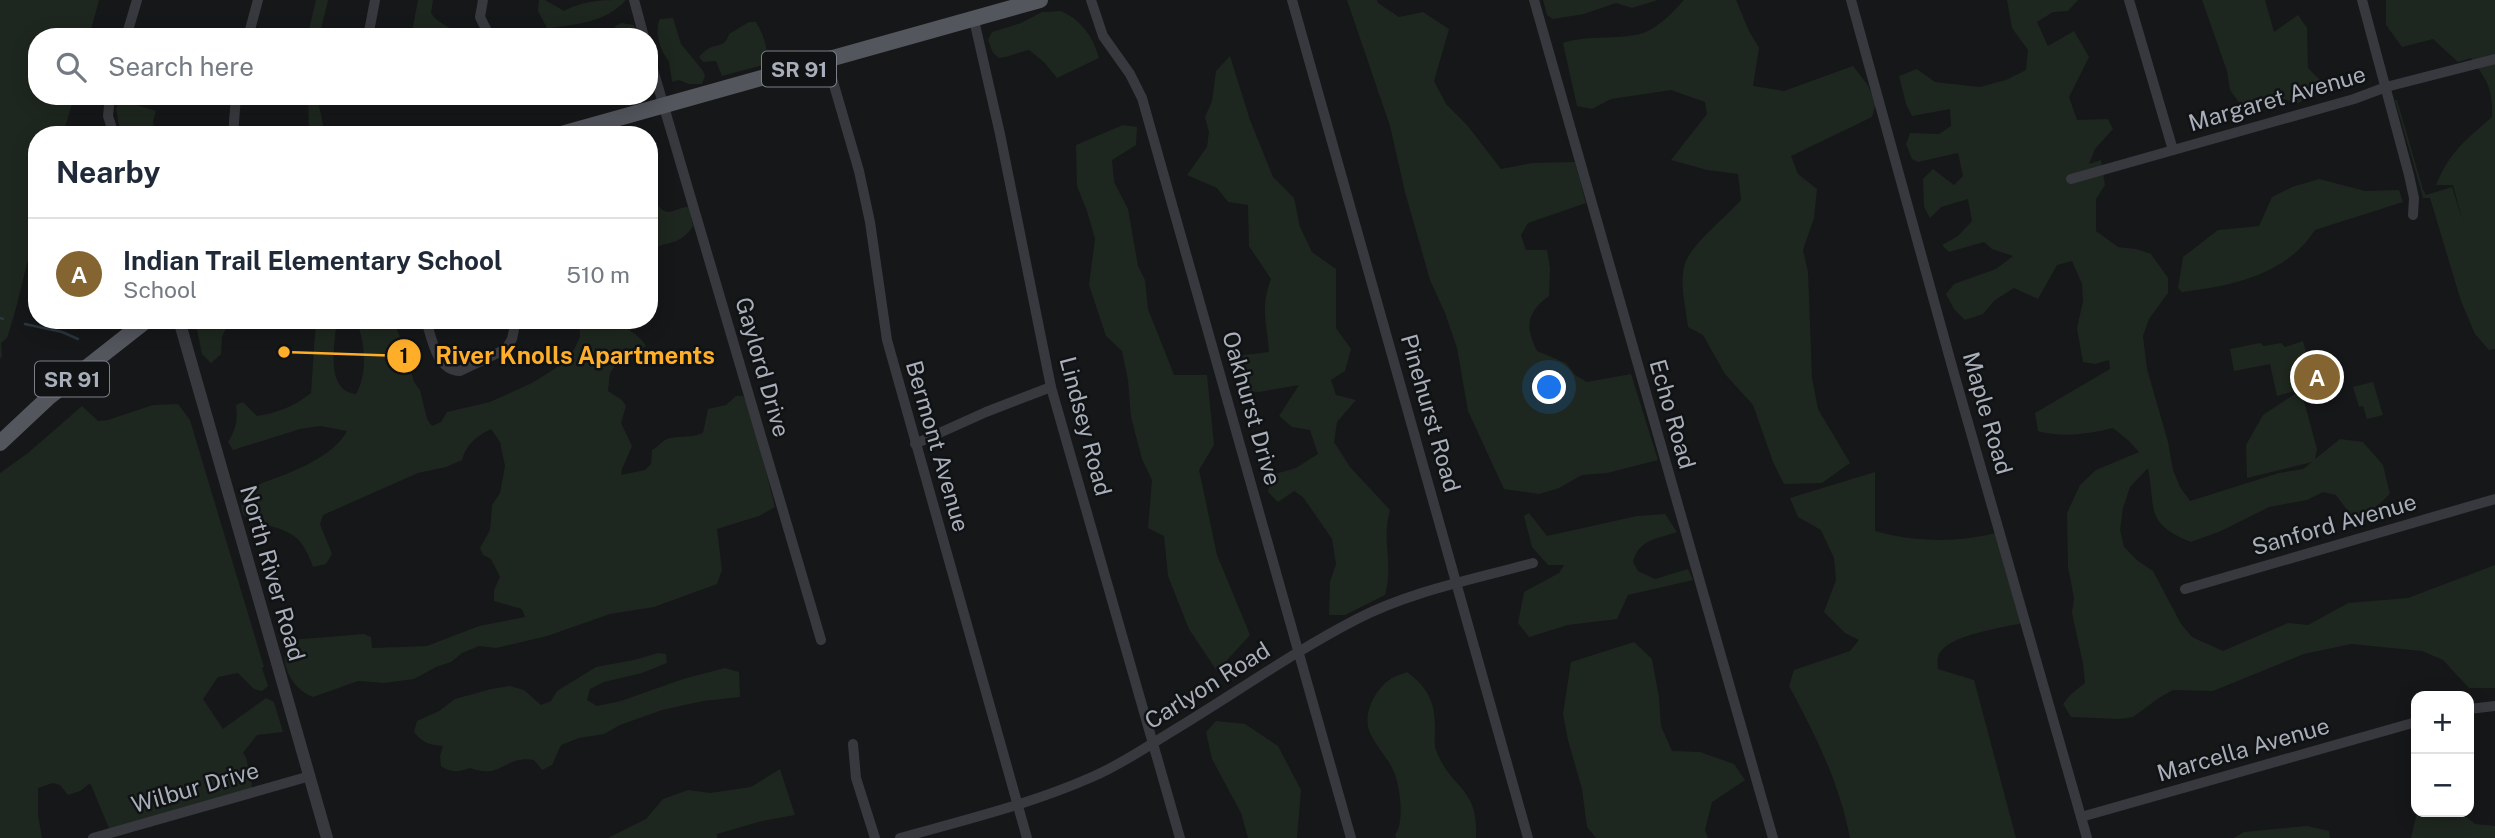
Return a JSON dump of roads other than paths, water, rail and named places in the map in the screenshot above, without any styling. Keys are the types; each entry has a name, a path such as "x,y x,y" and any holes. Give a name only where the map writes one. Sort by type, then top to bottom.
{"main road":[{"name":"SR 91","path":"592,126 1040,0"},
{"name":"SR 91","path":"0,443 49,397 136,329"}],"street":[{"path":"128,28 136,0"},
{"path":"250,28 258,0"},
{"path":"370,28 375,0"},
{"path":"483,0 480,17 486,28"},
{"path":"635,0 642,28"},
{"name":"Oakhurst Drive","path":"1091,0 1103,36 1130,74 1142,98 1351,838"},
{"name":"Pinehurst Road","path":"1292,0 1528,838"},
{"name":"Echo Road","path":"1534,0 1773,838"},
{"name":"Maple Road","path":"1851,0 1953,370 2087,838"},
{"path":"2129,0 2173,150"},
{"path":"2362,0 2414,198 2413,215"},
{"name":"Lindsey Road","path":"974,20 1051,387 1180,838"},
{"name":"Margaret Avenue","path":"2071,179 2354,99 2386,87 2495,59"},
{"name":"Bermont Avenue","path":"827,61 862,184 887,340 1027,838"},
{"name":"Gaylord Drive","path":"658,82 821,640"},
{"path":"109,105 108,116 111,126"},
{"path":"234,126 235,105"},
{"name":"North River Road","path":"182,329 327,838"},
{"path":"429,329 440,360 446,367 460,371 506,349 514,329"},
{"path":"915,444 1051,387"},
{"name":"Sanford Avenue","path":"2185,589 2495,499"},
{"name":"Carlyon Road","path":"900,838 1017,805 1093,777 1154,743 1299,651 1382,607 1533,563"},
{"path":"2474,708 2495,706"},
{"name":"Marcella Avenue","path":"2081,817 2411,723"},
{"path":"853,744 856,778 875,838"},
{"name":"Wilbur Drive","path":"93,838 310,776"}],"waterway":[{"path":"48,329 78,339"}],"place":[{"name":"River Knolls Apartments","path":"284,352"},
{"name":"Indian Trail Elementary School","path":"2317,377"}]}
